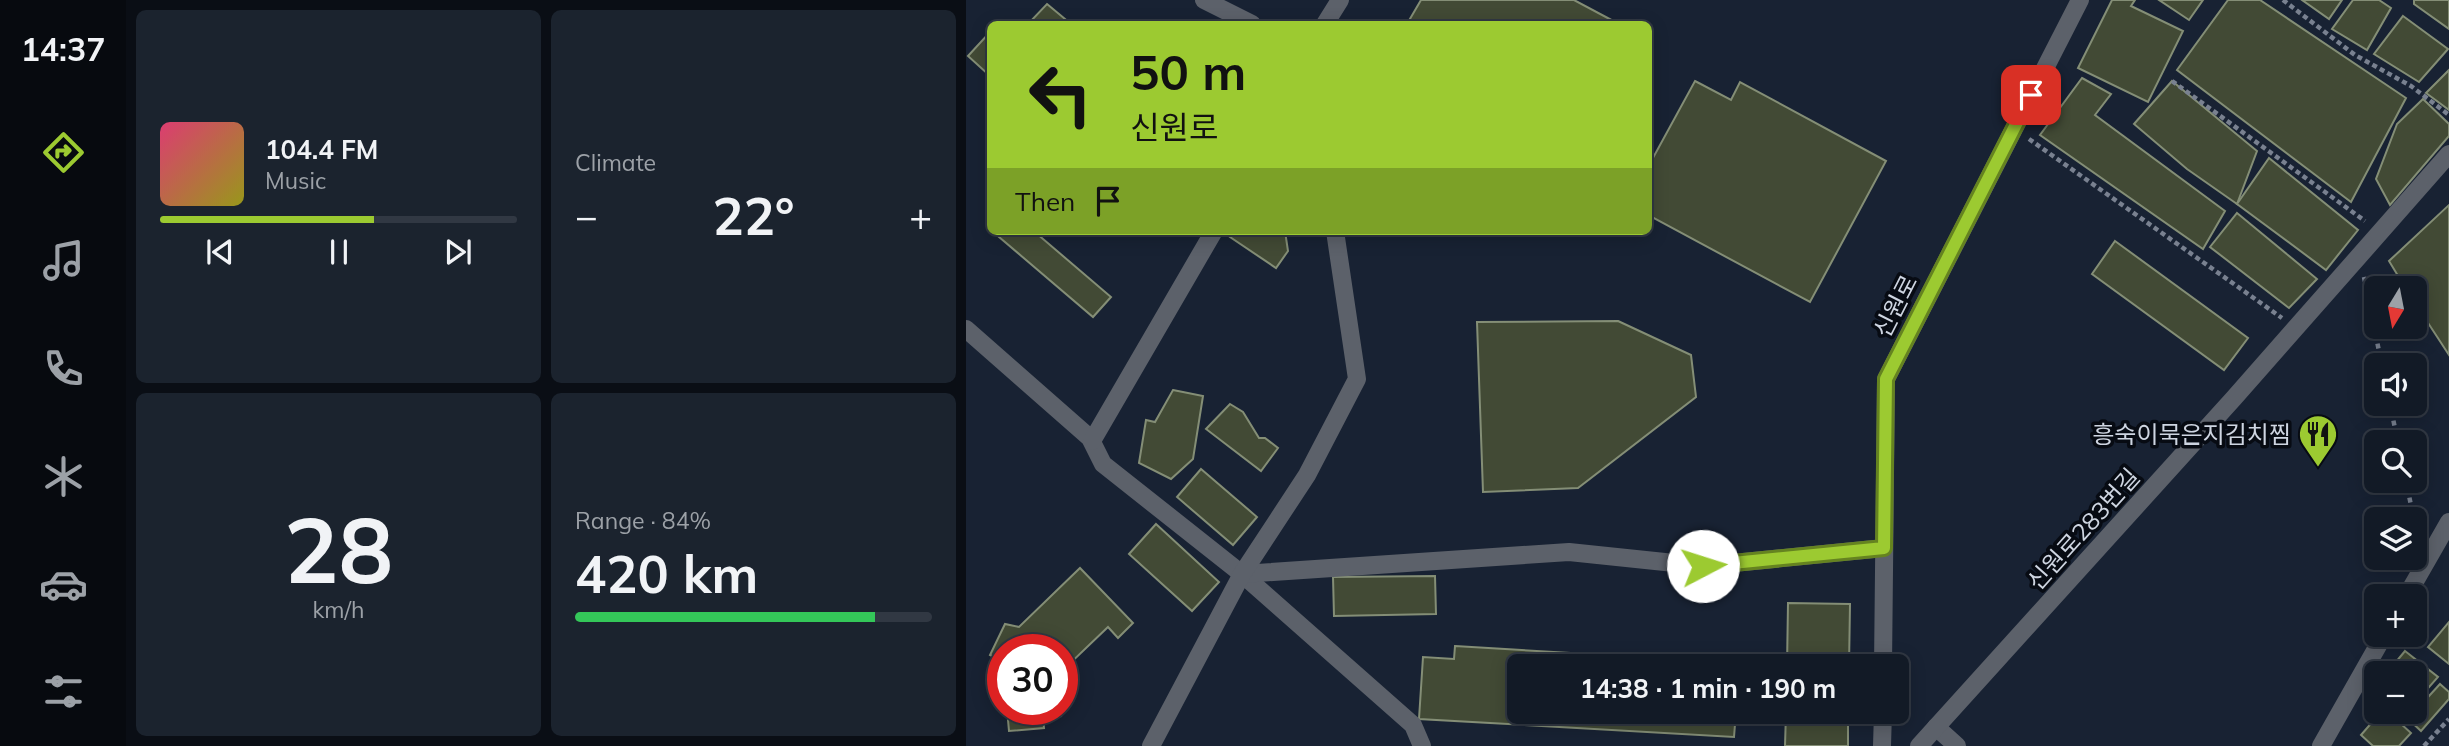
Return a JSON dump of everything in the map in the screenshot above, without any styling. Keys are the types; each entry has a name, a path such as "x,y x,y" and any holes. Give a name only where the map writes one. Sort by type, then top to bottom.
{"street":[{"path":"1204,0 1246,21"},
{"path":"1327,21 1340,0"},
{"name":"신원로","path":"1883,654 1886,379 2080,0"},
{"name":"신원로283번길","path":"1919,746 2449,154"},
{"path":"1092,441 1212,235"},
{"path":"1151,746 1242,574 1307,475 1357,379 1336,235"},
{"path":"966,329 1092,441 1104,464 1242,574 1413,725 1422,746"},
{"path":"2413,584 2449,522"},
{"path":"1242,574 1569,552 1703,566 1884,548"},
{"path":"2321,746 2377,647"},
{"path":"1882,746 1883,724"},
{"path":"1936,727 1956,746"}],"path":[{"path":"2283,0 2354,55 2411,86 2449,115"},
{"path":"2172,81 2374,228"},
{"path":"2019,148 2026,136 2288,323"},
{"path":"2360,256 2379,353"},
{"path":"2424,746 2449,719"}],"building":[{"path":"1421,0 1574,0 1613,21 1409,21"},
{"path":"2112,0 2135,0 2131,6 2183,31 2148,102 2078,68"},
{"path":"2159,0 2203,0 2189,20"},
{"path":"2228,0 2260,0 2406,98 2351,202 2177,70"},
{"path":"2302,0 2342,0 2329,19"},
{"path":"2353,0 2379,0 2391,8 2367,50 2332,29"},
{"path":"2414,0 2449,0 2449,29 2414,4"},
{"path":"1047,4 1067,21 1031,21"},
{"path":"2403,16 2448,49 2419,82 2374,54"},
{"path":"987,35 987,73 968,56"},
{"path":"2449,70 2449,110 2426,93"},
{"path":"2082,78 2111,94 2095,115 2225,211 2203,249 2040,135"},
{"path":"1695,81 1731,100 1740,82 1886,161 1810,302 1652,217 1652,160"},
{"path":"2172,81 2257,151 2237,204 2187,169 2134,124"},
{"path":"2423,99 2449,124 2449,136 2390,205 2376,179 2397,124"},
{"path":"2269,158 2358,230 2326,270 2237,204"},
{"path":"2449,205 2449,355 2427,321 2427,276 2398,276 2389,261"},
{"path":"2237,213 2317,279 2289,308 2210,247"},
{"path":"997,235 1038,235 1111,297 1093,317"},
{"path":"1286,235 1288,251 1276,268 1230,237"},
{"path":"2115,241 2248,338 2224,370 2092,274"},
{"path":"1618,321 1691,355 1696,397 1578,488 1483,492 1477,322"},
{"path":"1173,390 1203,396 1193,459 1171,479 1139,463 1146,420 1155,422"},
{"path":"1230,404 1243,412 1259,438 1265,438 1278,448 1261,471 1206,429"},
{"path":"1201,469 1257,517 1233,545 1177,497"},
{"path":"1156,524 1219,582 1192,611 1129,554"},
{"path":"1080,568 1133,623 1118,638 1108,627 1078,656 1078,634 1000,634 1005,624 1019,627"},
{"path":"1435,576 1436,614 1334,616 1333,577"},
{"path":"1788,603 1850,604 1849,654 1787,654"},
{"path":"2449,622 2449,664 2428,647"},
{"path":"1455,646 1589,654 1507,654 1507,724 1735,724 1734,737 1419,719 1423,657 1454,659"},
{"path":"2405,651 2418,661 2397,661"},
{"path":"2427,668 2438,677 2427,689"},
{"path":"2440,684 2449,692 2449,699 2421,731 2413,724 2427,724 2427,698"},
{"path":"1786,724 1848,724 1848,746 1785,746"},
{"path":"2371,724 2401,724 2411,733 2399,746 2373,746 2361,735"},
{"path":"1008,725 1044,725 1044,728 1009,731"}],"place":[{"name":"흥숙이묵은지김치찜","path":"2318,468"}],"route":[{"path":"1703,566 1785,560 1884,548 1886,379 2031,95"}]}
